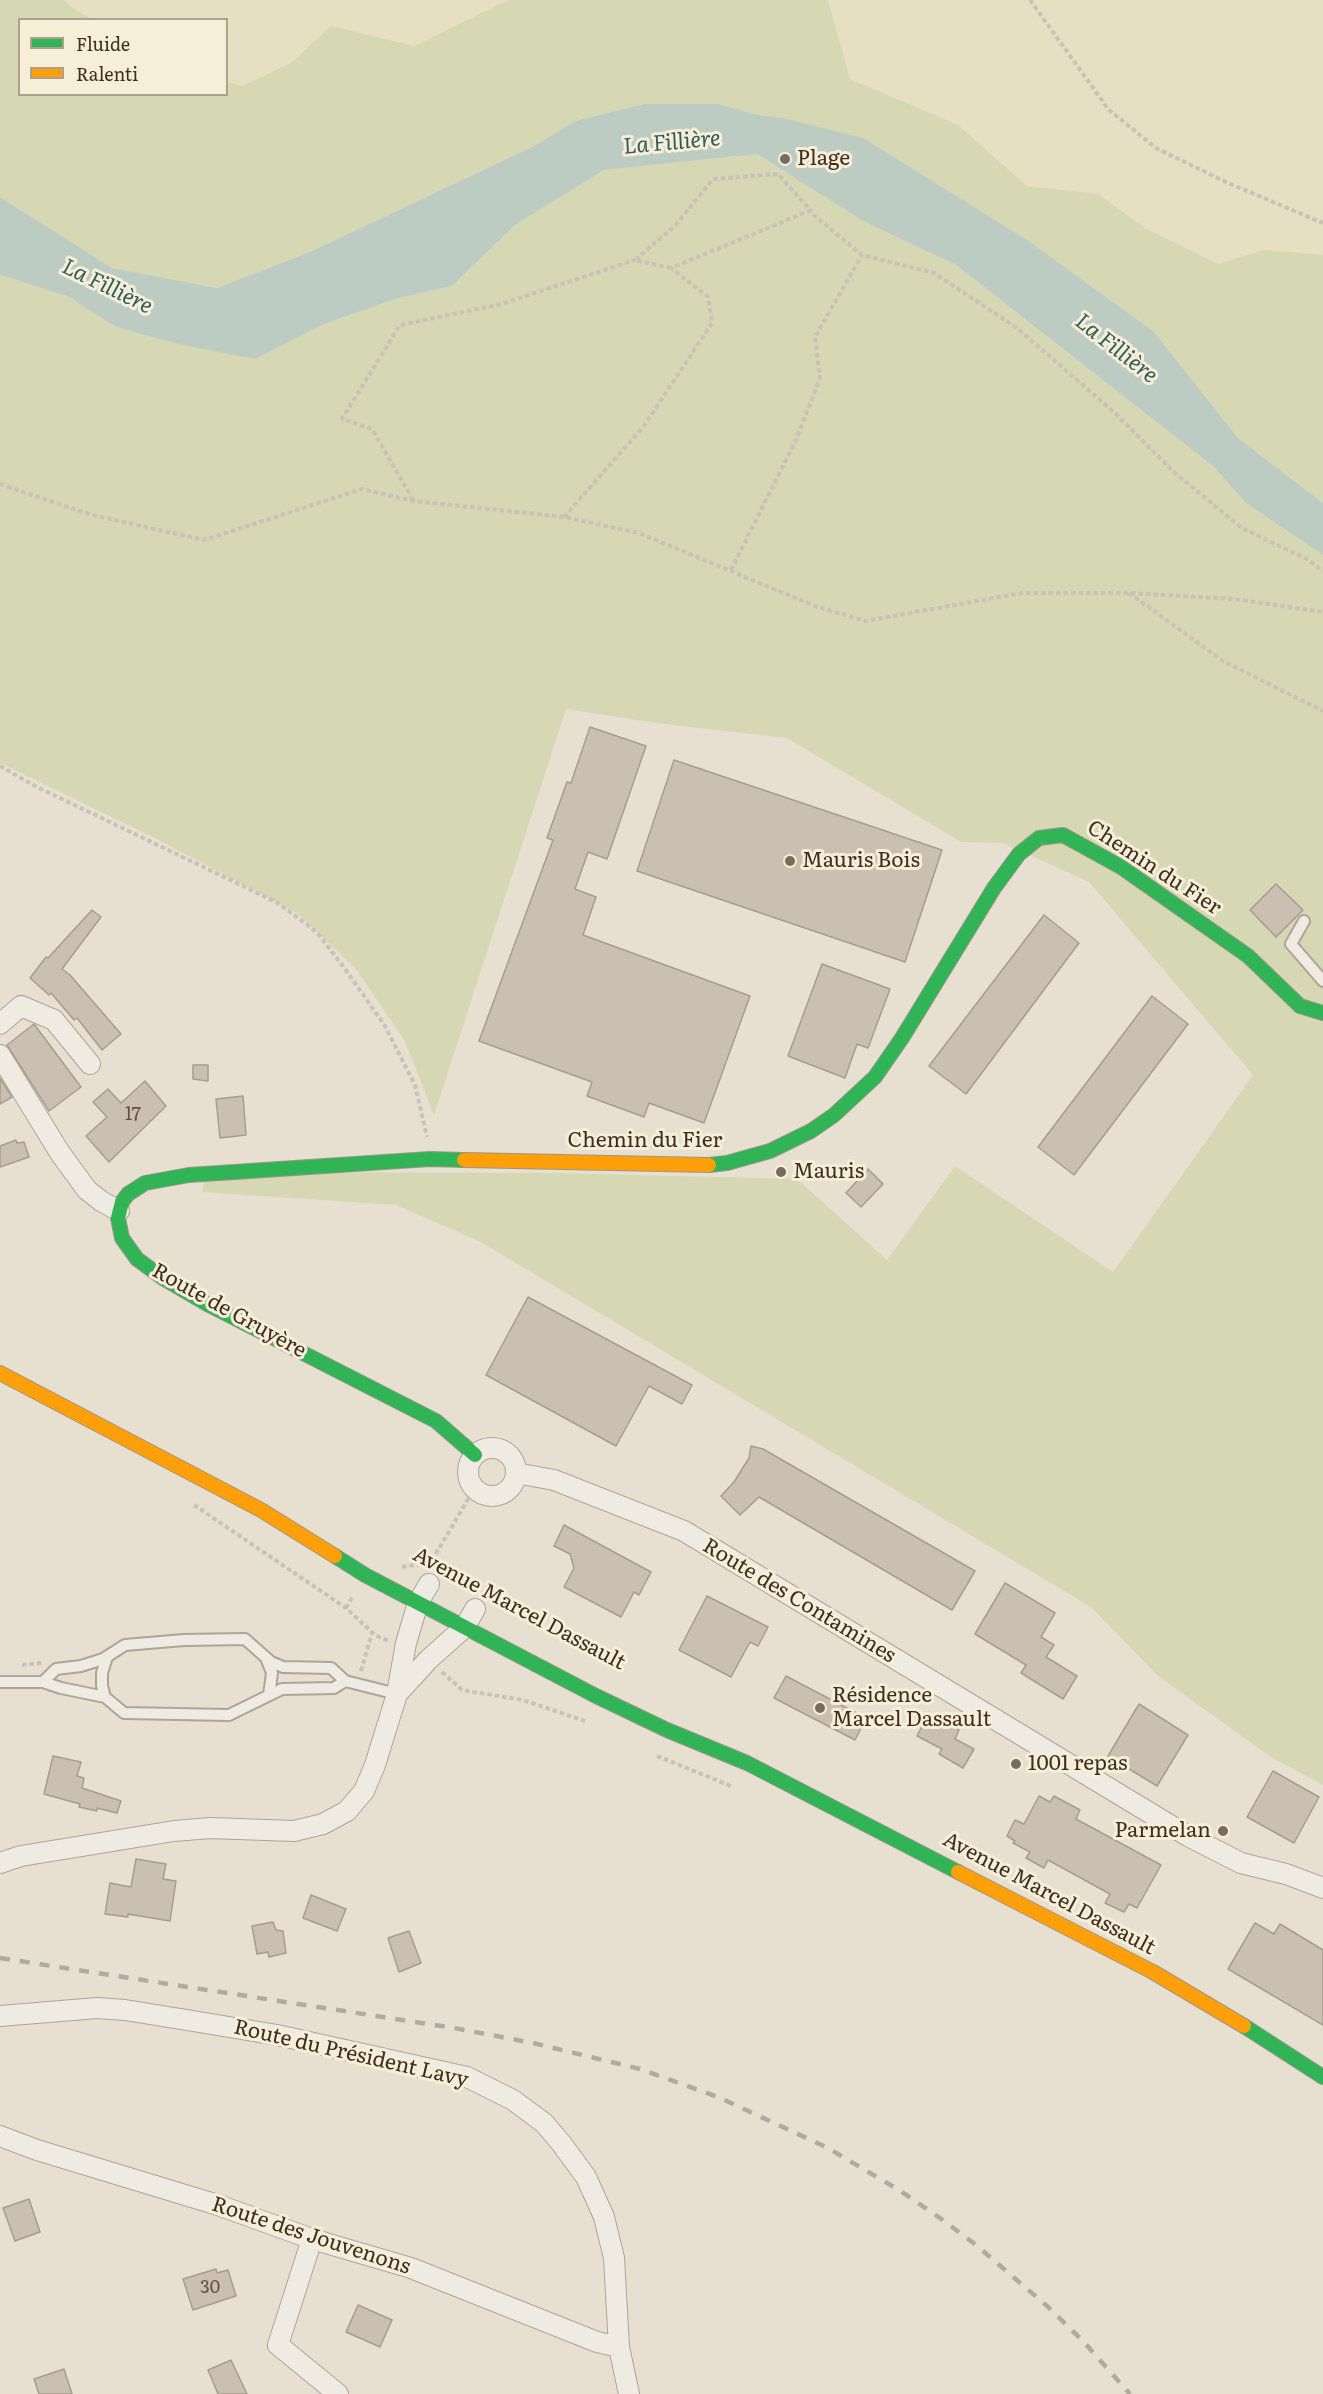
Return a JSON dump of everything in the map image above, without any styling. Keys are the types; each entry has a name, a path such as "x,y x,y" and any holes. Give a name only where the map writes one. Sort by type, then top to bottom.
{"street":[{"name":"Chemin du Fier","path":"119,1211 122,1202 137,1187 170,1178 430,1159 695,1166 749,1158 791,1142 834,1115 875,1077 902,1038 994,888 1019,854 1039,838 1063,836 1121,867 1248,956 1300,1006 1323,1013"},
{"path":"0,1024 21,1006 54,1020 90,1064"},
{"path":"0,1055 60,1153 87,1190 119,1211"},
{"name":"Route de Gruyère","path":"119,1211 119,1228 128,1248 137,1259 163,1278 209,1305 436,1420 459,1438 475,1455"},
{"name":"Avenue Marcel Dassault","path":"0,1374 261,1510 365,1575 606,1701 667,1730 747,1763 1153,1972 1268,2040 1323,2077"},
{"path":"490,1448 501,1450 511,1457 516,1473 510,1489 501,1495 489,1497 474,1489 468,1473 470,1461 475,1455 490,1448"},
{"name":"Route des Contamines","path":"516,1473 554,1480 684,1531 1188,1836 1241,1863 1286,1874 1323,1888"},
{"name":"Avenue Marcel Dassault","path":"261,1510 334,1539"},
{"name":"Avenue Marcel Dassault","path":"397,1567 434,1587"},
{"path":"0,1863 21,1856 174,1831 210,1828 294,1831 323,1824 347,1810 364,1791 375,1765 397,1694 406,1643 418,1603 434,1587"},
{"path":"397,1694 429,1659 465,1627 475,1609"},
{"name":"Avenue Marcel Dassault","path":"673,1716 747,1763"},
{"name":"Route du Président Lavy","path":"0,2016 97,2008 125,2010 199,2022 277,2036 467,2077 513,2100 544,2123 561,2143 586,2178 604,2217 614,2258 619,2347 629,2394"},
{"name":"Route des Jouvenons","path":"0,2136 37,2150 218,2205 312,2239 411,2268 597,2342 619,2347"},
{"path":"312,2239 278,2345 338,2394"}],"lane":[{"path":"1304,921 1291,944 1323,981"},
{"path":"42,1682 56,1669 81,1666 106,1657 125,1645 184,1640 245,1639 265,1657 283,1667 331,1668 345,1681 397,1694"},
{"path":"105,1697 102,1673 106,1657"},
{"path":"265,1657 272,1673 268,1695"},
{"path":"0,1682 42,1682 62,1689 105,1697 123,1713 229,1715 282,1689 334,1688 345,1681"}],"path":[{"path":"1030,0 1109,110 1156,148 1228,183 1323,223"},
{"path":"413,501 372,429 342,419 400,325 498,305 635,260 675,226 713,179 778,174 818,219"},
{"path":"671,268 809,212 862,255 934,273 1017,328 1116,414 1175,473 1242,528 1306,558 1323,571"},
{"path":"731,570 796,440 820,378 815,337 862,255"},
{"path":"564,517 644,426 712,323 708,297 671,268 635,260"},
{"path":"0,484 92,515 204,540 362,489 413,501 564,517 639,533 815,606 865,621 1022,593 1129,593 1234,599 1323,612"},
{"path":"1129,593 1223,661 1323,711"},
{"path":"0,766 35,786 276,902 319,935 385,1026 404,1061 415,1085 426,1125 430,1159"},
{"path":"397,1567 421,1564 434,1557 474,1489"},
{"path":"357,1683 372,1633"},
{"path":"429,1659 462,1690 523,1700 562,1712 593,1725"},
{"path":"11,1666 44,1663"},
{"path":"651,1753 736,1788"}],"shaded area":[{"path":"65,0 508,0 414,46 331,26 291,63 242,86 228,82 228,18 89,18 70,6"},
{"path":"828,0 1323,0 1323,255 1263,250 1218,264 1145,228 1098,194 1027,186 958,125 850,79"}],"green space":[{"path":"0,0 65,0 70,6 89,18 18,18 18,96 228,96 228,82 242,86 291,63 331,26 414,46 508,0 828,0 850,79 958,125 1027,186 1098,194 1145,228 1218,264 1263,250 1323,255 1323,503 1238,438 1154,332 753,114 719,104 644,104 575,121 534,146 312,251 217,288 112,268 0,197"},
{"path":"757,154 863,221 956,265 1214,467 1246,503 1323,555 1323,1785 1271,1757 1158,1676 1091,1607 479,1241 396,1205 202,1192 206,1172 553,1173 797,1179 887,1260 955,1166 1113,1272 1253,1075 1089,882 1003,843 961,842 787,738 656,723 566,709 434,1115 405,1041 356,969 297,913 151,836 0,763 0,275 67,296 116,327 255,359 322,325 395,299 452,286 515,225 604,170"}],"water":[{"name":"La Fillière","path":"644,104 719,104 753,114 787,119 863,138 1027,240 1154,332 1238,438 1323,503 1323,555 1246,503 1214,467 956,265 863,221 757,154 604,170 515,225 452,286 395,299 322,325 255,359 179,344 116,327 67,296 0,275 0,197 112,268 217,288 312,251 534,146 575,121"}],"building":[{"path":"590,727 646,746 607,859 588,852 575,889 596,897 583,935 750,996 704,1123 649,1103 644,1117 587,1096 592,1082 479,1041 553,840 547,838 567,782 571,783"},
{"path":"674,760 942,850 905,962 637,871"},
{"path":"1276,884 1303,910 1276,937 1250,910"},
{"path":"92,910 101,917 62,969 70,975 121,1034 102,1050 77,1018 74,1020 51,993 49,995 30,978 46,957 48,958"},
{"path":"1044,915 1079,943 966,1094 929,1066"},
{"path":"822,964 890,989 868,1048 857,1044 845,1078 788,1056"},
{"path":"1152,996 1188,1024 1074,1175 1038,1147"},
{"path":"34,1024 81,1087 49,1111 7,1045"},
{"path":"193,1065 208,1065 208,1081 193,1079"},
{"path":"0,1078 12,1097 0,1104"},
{"path":"145,1081 166,1106 109,1162 86,1136 107,1117 93,1102 108,1089 121,1103"},
{"path":"243,1096 246,1135 220,1138 216,1099"},
{"path":"16,1140 17,1143 24,1142 29,1157 0,1167 0,1146"},
{"path":"868,1169 883,1184 861,1207 846,1193"},
{"path":"528,1297 692,1385 682,1404 649,1386 616,1446 486,1375"},
{"path":"751,1446 763,1449 975,1571 952,1610 759,1497 740,1515 721,1496 734,1482 749,1458"},
{"path":"564,1525 651,1572 639,1595 634,1592 621,1617 564,1587 574,1568 570,1554 554,1546"},
{"path":"1005,1583 1055,1613 1041,1637 1054,1645 1046,1657 1077,1676 1063,1699 1021,1673 1026,1665 975,1634"},
{"path":"707,1596 768,1627 758,1646 750,1642 731,1677 679,1650"},
{"name":"Résidence Marcel Dassault","path":"786,1676 866,1718 855,1740 774,1698"},
{"path":"1139,1704 1188,1735 1157,1786 1108,1756"},
{"path":"928,1714 959,1730 955,1739 974,1749 963,1768 939,1754 942,1749 917,1736"},
{"path":"53,1756 81,1762 77,1776 84,1778 82,1788 121,1801 117,1813 97,1808 97,1811 79,1807 80,1804 44,1794"},
{"path":"1273,1771 1319,1797 1294,1843 1247,1817"},
{"path":"1039,1796 1050,1802 1054,1796 1080,1810 1076,1819 1161,1865 1137,1908 1129,1904 1124,1912 1105,1903 1110,1894 1048,1860 1044,1868 1026,1858 1030,1852 1013,1843 1015,1841 1007,1836 1015,1820 1024,1824"},
{"path":"136,1859 166,1864 163,1879 176,1881 170,1921 128,1914 128,1917 105,1914 110,1883 131,1887"},
{"path":"311,1895 346,1909 337,1931 303,1918"},
{"path":"273,1922 276,1930 283,1931 286,1953 269,1957 268,1952 257,1954 252,1926"},
{"path":"1255,1923 1274,1934 1280,1924 1323,1950 1323,2025 1228,1969"},
{"path":"409,1931 421,1963 399,1972 388,1938"},
{"path":"29,2199 40,2232 15,2241 3,2208"},
{"path":"216,2269 217,2273 228,2270 236,2296 193,2310 183,2279"},
{"path":"358,2305 392,2320 380,2347 346,2332"},
{"path":"231,2360 247,2394 218,2394 208,2370"},
{"path":"64,2369 72,2394 39,2394 34,2379"}],"railway":[{"path":"0,1958 454,2028 533,2043 640,2069 718,2097 826,2147 899,2190 940,2218 976,2245 1047,2306 1082,2340 1130,2394"}],"traffic: fast":[{"path":"709,1165 727,1163 770,1151 811,1131 834,1115 875,1077 902,1038 994,888 1019,854 1039,838 1063,835 1121,867 1248,956 1300,1006 1323,1013"},
{"path":"464,1160 430,1159 189,1175 145,1183 128,1194 122,1202 118,1218 122,1238 137,1259 163,1278 209,1305 436,1421 475,1455"},
{"path":"335,1556 365,1575 596,1696 667,1730 747,1763 958,1872"},
{"path":"1244,2026 1323,2077"}],"traffic: slow":[{"path":"464,1160 709,1165"},
{"path":"0,1373 261,1510 335,1556"},
{"path":"958,1872 1153,1972 1244,2026"}],"place":[{"name":"Plage","path":"785,159"},
{"name":"Mauris Bois","path":"790,861"},
{"name":"Mauris","path":"781,1172"},
{"name":"Résidence Marcel Dassault","path":"820,1708"},
{"name":"1001 repas","path":"1016,1764"},
{"name":"Parmelan","path":"1223,1831"}]}
